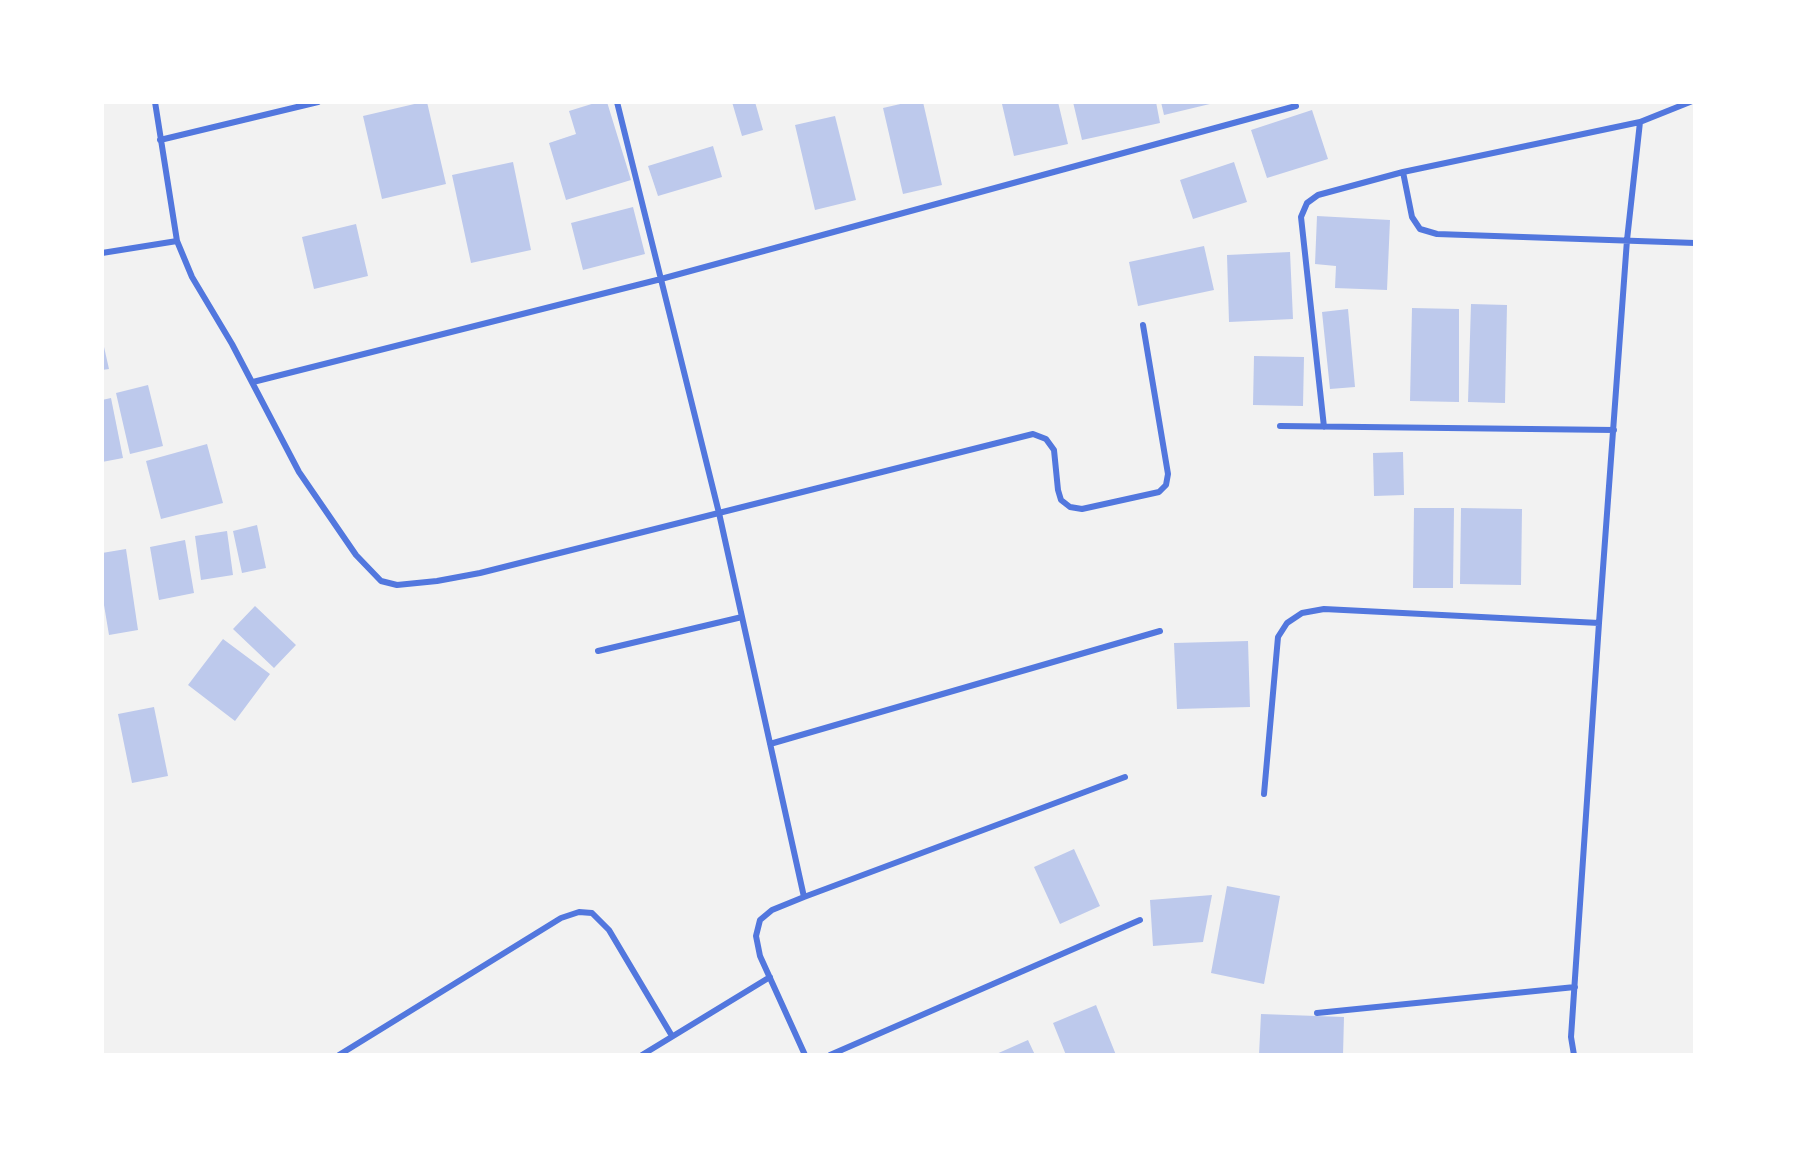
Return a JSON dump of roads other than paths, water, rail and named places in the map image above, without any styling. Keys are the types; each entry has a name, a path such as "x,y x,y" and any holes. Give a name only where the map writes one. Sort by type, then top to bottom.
{"street":[{"path":"155,102 177,241 192,277 253,382 299,472 356,555 381,581 388,583 397,585 437,581 480,573 1033,434 1046,439 1053,450 1058,490 1061,500 1070,507 1082,508 1159,492 1166,485 1168,474 1143,326"},
{"path":"160,140 318,102"},
{"path":"617,102 719,513 804,897"},
{"path":"1324,427 1301,217 1306,203 1317,195 1403,172 1640,122 1690,102"},
{"path":"253,382 661,279 1296,106"},
{"path":"1574,1055 1572,1037 1599,623 1627,240 1640,122"},
{"path":"1403,172 1412,217 1420,229 1437,234 1695,243"},
{"path":"102,253 177,241"},
{"path":"1280,426 1614,430"},
{"path":"1264,794 1278,637 1287,623 1302,613 1324,609 1599,623"},
{"path":"598,651 742,617"},
{"path":"770,744 1160,631"},
{"path":"805,1055 760,956 756,936 760,920 772,910 804,897 1125,777"},
{"path":"339,1055 561,918 579,912 592,913 609,930 672,1036"},
{"path":"830,1055 1140,920"},
{"path":"642,1055 770,977"},
{"path":"1317,1013 1575,987"}]}
